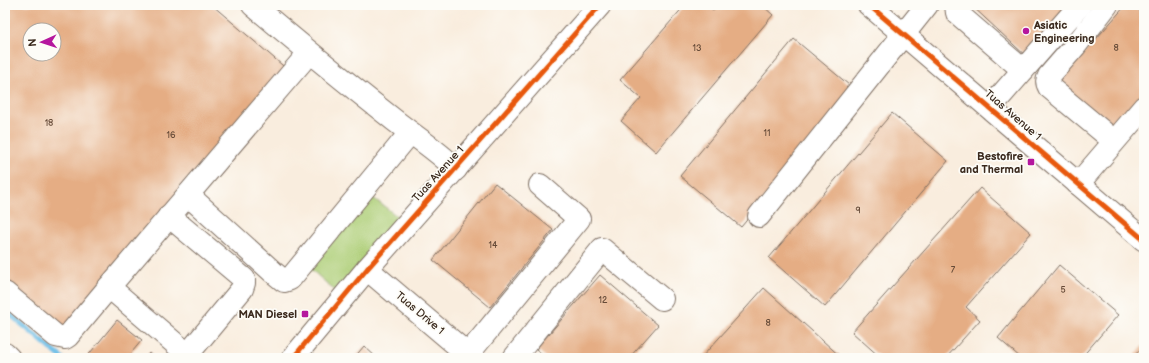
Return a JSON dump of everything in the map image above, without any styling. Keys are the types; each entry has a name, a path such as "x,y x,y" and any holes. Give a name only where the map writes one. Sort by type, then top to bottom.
{"street":[{"path":"252,5 456,169"},
{"name":"Tuas Avenue 1","path":"293,358 367,269 600,5"},
{"name":"Tuas Avenue 1","path":"869,5 1144,240"},
{"path":"759,216 927,5"},
{"path":"956,5 957,13 1023,70"},
{"path":"990,108 1080,5"},
{"path":"1106,5 1076,45 1049,76 1047,84 1114,141"},
{"path":"5,293 56,336 65,338 68,336 169,216 310,53"},
{"path":"1078,184 1144,107"},
{"path":"188,195 273,272 284,281 287,281 410,133"},
{"path":"468,357 579,219 540,185"},
{"path":"109,287 190,356 242,289 244,279 169,216"},
{"path":"514,358 602,249 662,299"},
{"name":"Tuas Drive 1","path":"367,269 468,357"},
{"path":"5,354 9,358"}],"green space":[{"path":"364,191 406,223 342,297 305,264"}],"building":[{"path":"5,5 212,5 289,71 66,333 5,281"},
{"path":"685,5 707,5 713,10 717,5 762,5 773,15 656,152 621,121 641,98 620,80"},
{"name":"Asiatic Engineering","path":"971,5 1076,5 1028,58"},
{"path":"1126,5 1133,5 1144,15 1144,97 1114,132 1058,82"},
{"path":"794,39 855,90 741,227 680,176"},
{"path":"892,113 948,161 825,307 769,258"},
{"path":"495,183 553,230 490,307 433,260"},
{"path":"980,188 1031,233 966,307 980,320 946,358 881,358 852,332"},
{"path":"1059,265 1118,315 1081,358 1021,358 998,338"},
{"path":"600,275 658,325 629,358 547,358 536,349"},
{"path":"764,288 842,358 701,358"},
{"path":"117,320 142,340 127,358 86,358"},
{"path":"1144,344 1144,358 1133,358"},
{"path":"364,346 377,358 354,358"},
{"path":"149,353 155,358 145,358"}],"waterway":[{"path":"5,310 62,358"}],"cycle path":[{"path":"293,358 367,269 600,5"},
{"path":"869,5 1144,240"}],"place":[{"name":"Asiatic Engineering","path":"1026,31"},
{"name":"Bestofire and Thermal","path":"1031,162"},
{"name":"MAN Diesel","path":"305,314"}]}
